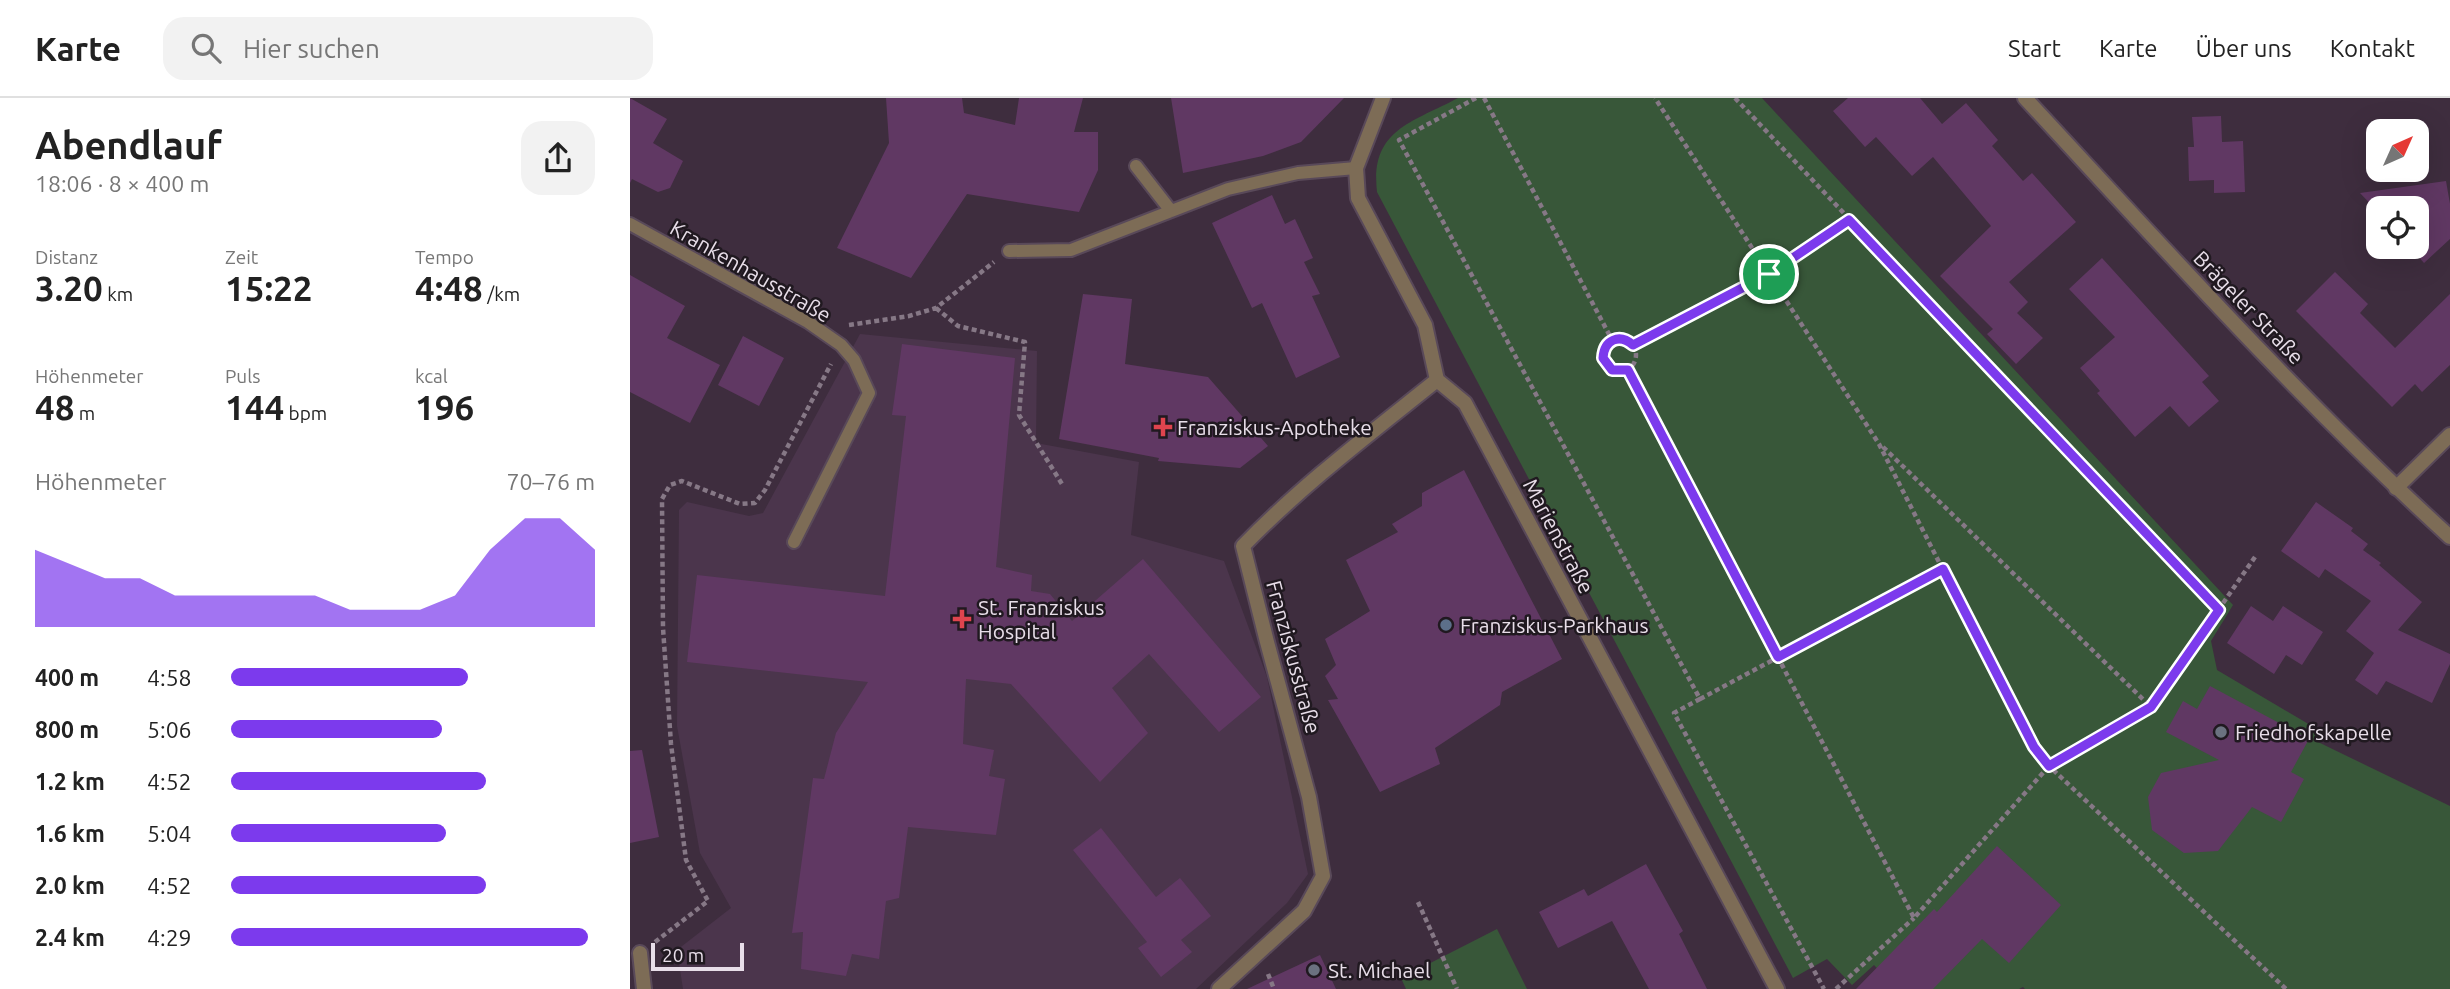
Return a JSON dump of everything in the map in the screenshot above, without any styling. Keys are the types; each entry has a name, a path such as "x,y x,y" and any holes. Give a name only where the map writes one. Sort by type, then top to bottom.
{"street":[{"path":"1383,98 1356,168 1359,198 1425,325 1437,380"},
{"name":"Brägeler Straße","path":"2025,98 2162,246 2396,488 2450,537"},
{"name":"Franziskusstraße","path":"1219,989 1304,911 1324,876 1309,797 1243,546 1345,455 1437,380"},
{"name":"Marienstraße","path":"1437,380 1465,403 1777,989"},
{"path":"2396,488 2450,435"},
{"path":"640,953 644,989"}],"lane":[{"path":"1136,166 1171,211"},
{"path":"1009,251 1071,250 1228,189 1298,173 1356,168"},
{"name":"Krankenhausstraße","path":"630,224 808,322 841,345 855,360 869,393 793,542"}],"path":[{"path":"1476,98 1399,140 1700,699"},
{"path":"1484,98 1612,340"},
{"path":"1655,98 1880,444 2034,747 2049,766 2286,989"},
{"path":"1735,98 2219,610"},
{"path":"1633,345 1769,274 1849,220"},
{"path":"837,318 849,325 909,316 936,308 1009,251"},
{"path":"936,308 958,326 1025,342 1019,415 1062,484"},
{"path":"640,953 708,901 686,859 671,744 663,628 662,499 670,485 682,481 740,504 755,503 765,490 849,325"},
{"path":"1623,339 1633,345 1637,355 1628,370 1612,370 1605,363 1604,347 1612,340 1623,339"},
{"path":"1628,370 1914,918"},
{"path":"1880,444 2151,707"},
{"path":"1836,989 1914,918 2049,766 2151,707 2255,557"},
{"path":"1824,989 1674,713 1943,569"},
{"path":"1418,902 1458,989"}],"shaded area":[{"name":"St. Franziskus Hospital","path":"860,334 1037,351 1036,443 1139,462 1131,535 1224,561 1267,677 1308,874 1287,903 1196,989 683,989 677,950 731,908 700,853 677,726 679,510 687,502 749,516 763,513"}],"green space":[{"path":"1458,98 1762,98 2233,605 2211,641 2217,670 2322,732 2318,742 2450,806 2450,989 1897,989 1874,965 1852,985 1827,959 1793,978 1377,192 1380,155 1387,142 1410,122"},
{"path":"1497,929 1527,989 1406,989 1401,978"}],"building":[{"path":"630,98 667,119 653,143 683,161 670,188 658,192 632,179 630,183"},
{"path":"886,98 962,98 964,113 1015,125 1019,98 1083,98 1074,132 1098,132 1098,170 1079,212 967,194 911,278 837,248 889,143"},
{"path":"1171,98 1344,98 1301,142 1263,156 1183,173"},
{"path":"1848,98 1920,98 1942,124 1966,103 1998,140 1992,146 2023,181 2032,173 2076,222 2009,282 2028,302 2017,313 2043,338 2016,364 1987,334 1993,329 1940,276 1991,226 1933,157 1912,176 1876,137 1865,147 1833,111"},
{"path":"2221,116 2222,142 2243,141 2245,192 2214,193 2214,180 2189,181 2188,147 2194,147 2192,117"},
{"path":"2446,181 2450,204 2450,239 2429,258 2429,196 2366,196 2366,199 2360,193"},
{"path":"1272,195 1285,224 1295,219 1313,258 1304,262 1320,294 1312,296 1340,357 1296,378 1262,303 1252,308 1212,223"},
{"path":"2102,258 2209,376 2202,382 2219,401 2189,427 2170,406 2135,437 2097,393 2100,391 2080,368 2115,337 2069,289"},
{"path":"2335,272 2368,304 2360,313 2395,348 2450,294 2450,365 2422,392 2415,384 2392,407 2296,311"},
{"path":"630,275 685,306 667,338 720,365 690,423 630,392"},
{"path":"1083,294 1132,299 1125,364 1208,377 1268,446 1240,468 1158,461 1159,458 1059,439"},
{"path":"743,336 784,358 759,406 718,385"},
{"name":"St. Franziskus Hospital","path":"902,344 1015,358 996,567 1032,575 1031,591 1050,594 1072,621 1143,559 1261,697 1219,732 1149,654 1112,688 1148,733 1100,782 1011,684 966,679 963,744 994,750 989,776 1005,779 996,835 908,827 899,898 886,901 879,959 852,954 846,976 801,969 803,932 792,933 813,778 824,779 836,733 868,682 687,662 697,575 885,596 906,416 892,415"},
{"name":"Franziskus-Parkhaus","path":"1464,470 1562,659 1502,692 1500,705 1435,748 1440,764 1380,792 1328,700 1338,699 1325,676 1336,665 1325,639 1370,611 1346,560 1398,532 1392,524 1422,506 1422,493"},
{"path":"2316,502 2353,528 2351,531 2368,544 2363,550 2381,563 2379,565 2422,602 2398,630 2450,654 2450,664 2432,703 2386,681 2377,695 2355,680 2374,653 2346,631 2371,601 2325,569 2319,578 2281,551"},
{"path":"2251,606 2273,621 2283,606 2323,632 2302,665 2286,655 2274,674 2227,643"},
{"path":"2210,686 2309,739 2291,772 2304,779 2281,822 2252,807 2218,851 2184,853 2152,830 2148,797 2161,773 2219,760 2166,732 2183,701 2197,709"},
{"path":"642,750 659,837 630,843 630,751"},
{"path":"1101,828 1156,897 1180,878 1211,916 1181,940 1192,952 1161,977 1138,948 1147,942 1073,850"},
{"path":"1997,846 2061,905 2009,963 1982,939 1933,989 1856,989 1934,909 1937,912"},
{"path":"1646,864 1683,931 1679,934 1707,989 1649,989 1612,921 1558,948 1539,912 1584,889 1588,896"},
{"name":"St. Michael","path":"1320,955 1336,989 1247,989"}],"place":[{"name":"Franziskus-Apotheke","path":"1163,427"},
{"name":"St. Franziskus Hospital","path":"962,619"},
{"name":"Franziskus-Parkhaus","path":"1446,625"},
{"name":"Friedhofskapelle","path":"2221,732"},
{"name":"St. Michael","path":"1314,970"}],"route":[{"path":"1849,220 2219,610 2151,707 2049,766 2034,747 1943,569 1778,657 1628,370 1612,370 1603,358 1604,347 1612,340 1623,339 1633,345 1769,274 1849,220"}]}
